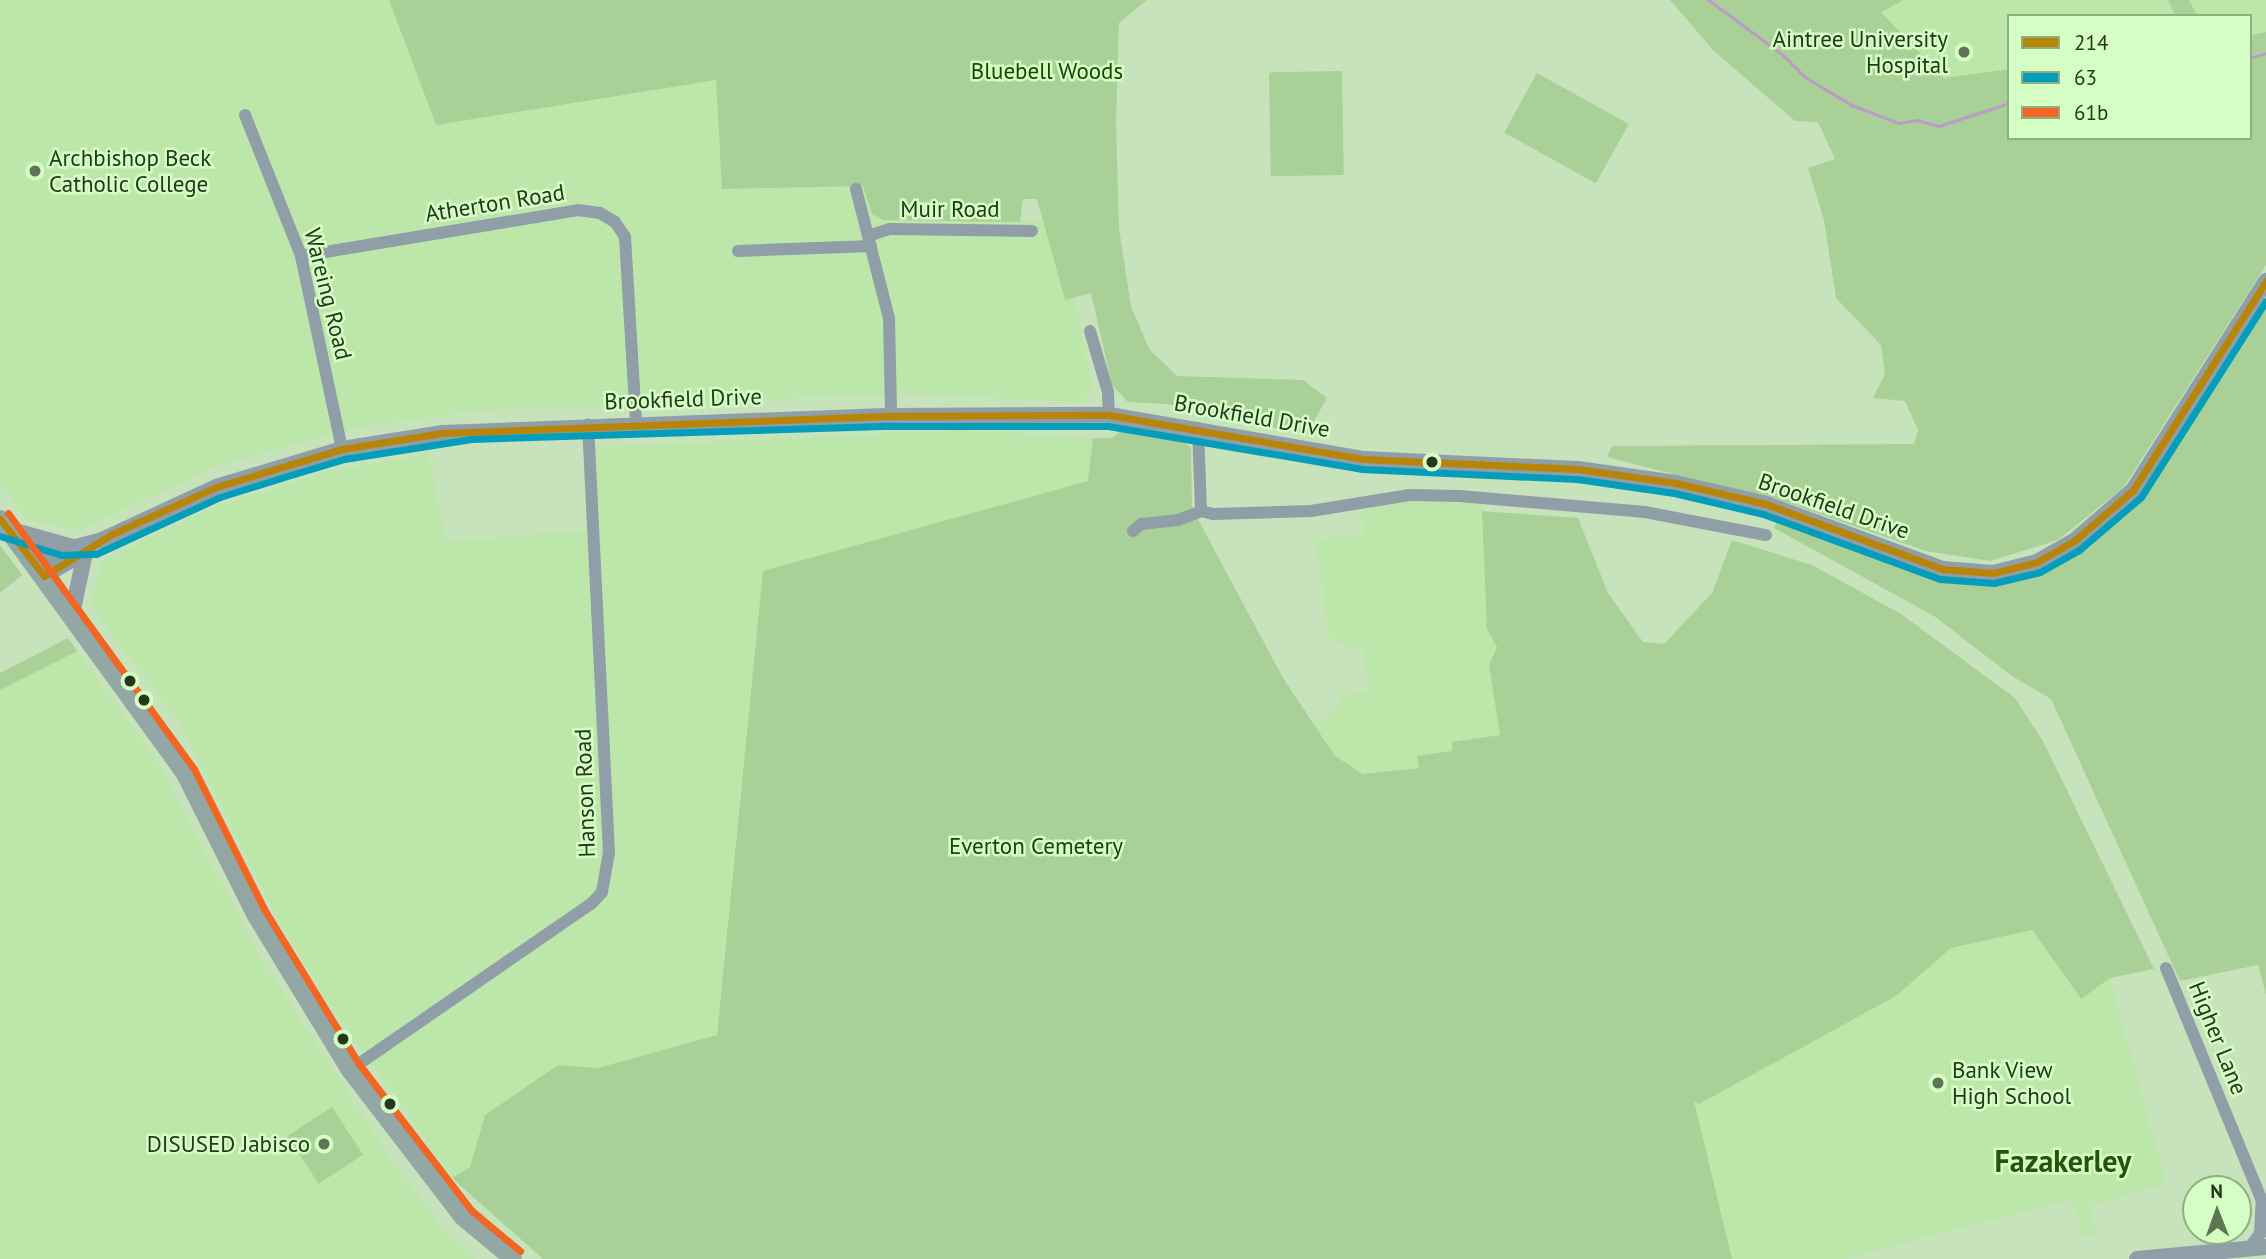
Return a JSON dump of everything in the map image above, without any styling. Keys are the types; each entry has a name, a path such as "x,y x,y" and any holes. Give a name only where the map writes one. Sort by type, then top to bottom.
{"main road":[{"path":"4,524 72,614 185,774 255,914 350,1070 463,1217 513,1259"}],"street":[{"name":"Wareing Road","path":"245,115 301,256 342,449"},
{"path":"856,190 889,318 891,416"},
{"name":"Atherton Road","path":"301,256 578,211 600,214 615,222 625,237 636,424"},
{"name":"Muir Road","path":"738,251 869,241 890,229 1032,231"},
{"name":"Brookfield Drive","path":"39,571 216,487 342,449 470,429 891,416 1109,415 1198,428 1364,460 1578,469 1676,483 1766,504 1942,569 1993,573 2037,562 2074,541 2133,490 2266,281"},
{"path":"1090,331 1108,392 1109,415"},
{"name":"Hanson Road","path":"350,1070 591,904 602,892 609,853 588,425"},
{"path":"1198,428 1200,511"},
{"path":"1133,531 1141,524 1178,520 1200,511 1311,511 1410,495 1461,496 1645,512 1766,535"},
{"path":"4,524 85,548 72,614"},
{"name":"Higher Lane","path":"2166,968 2264,1203 2260,1234 2249,1248"},
{"path":"2137,1259 2266,1247"}],"shaded area":[{"path":"0,0 389,0 436,125 716,80 722,189 864,186 872,214 883,220 1051,222 1077,307 1092,388 1082,402 901,394 474,411 349,429 217,466 80,530 27,520 0,483"},
{"name":"Aintree University Hospital","path":"1870,0 2266,0 2266,32 2252,35 2252,14 2007,14 2007,69 1944,78"},
{"path":"959,430 1093,438 1089,481 763,571 717,1035 598,1068 558,1065 485,1115 470,1167 452,1178 321,992 270,904 182,727 91,606 101,561 214,507 331,471 428,454 447,542 586,530 584,448"},
{"path":"1409,500 1482,504 1487,629 1497,646 1489,665 1500,735 1452,742 1452,751 1419,768 1363,774 1335,756 1314,724 1333,713 1340,704 1338,696 1368,691 1363,646 1351,648 1331,639 1328,631 1315,539 1364,534 1360,507"},
{"path":"77,651 154,756 266,966 395,1165 439,1223 477,1259 0,1259 0,690"},
{"name":"Bank View High School","path":"2032,930 2080,999 2110,978 2166,1183 2089,1207 2096,1234 2083,1237 2072,1199 1844,1259 1732,1259 1693,1100 1699,1103 1896,996 1951,948"}],"green space":[{"name":"Bluebell Woods","path":"389,0 1147,0 1119,23 1116,123 1119,228 1131,307 1150,350 1177,376 1303,380 1327,398 1306,435 1166,404 1128,402 1112,385 1091,293 1065,300 1037,199 1023,199 1020,222 883,220 872,214 863,186 722,189 716,80 436,125"},
{"path":"1670,0 1904,0 1881,12 1944,78 2007,69 2007,140 2252,140 2252,35 2266,32 2266,265 2123,488 2058,540 1990,561 1926,551 1790,504 1607,457 1612,446 1914,444 1918,430 1905,401 1873,398 1885,374 1881,345 1836,298 1824,220 1808,168 1835,159 1818,122 1795,121 1713,50"},
{"path":"2168,0 2189,0 2196,14 2175,14"},
{"path":"1342,71 1344,175 1271,176 1269,72"},
{"path":"1537,73 1629,124 1596,183 1504,132"},
{"path":"2266,296 2266,995 2258,965 2180,981 2051,699 2012,676 1934,616 1774,528 1778,518 1906,567 1963,576 2017,572 2085,549 2137,502"},
{"name":"Everton Cemetery","path":"1120,432 1175,435 1191,448 1192,508 1283,678 1335,756 1363,774 1419,768 1417,756 1452,751 1452,742 1500,735 1489,665 1497,647 1487,629 1482,511 1578,518 1608,593 1643,642 1664,644 1712,593 1732,540 1812,565 1901,614 2015,698 2043,741 2154,969 2110,978 2081,999 2032,930 1951,948 1896,996 1699,1104 1694,1101 1732,1259 543,1259 452,1178 470,1167 485,1115 558,1065 598,1068 717,1035 763,571 1088,481 1093,438 1112,438"},
{"path":"0,545 22,575 0,593"},
{"path":"68,638 77,651 0,690 0,673"},
{"name":"DISUSED Jabisco","path":"332,1107 363,1155 319,1184 288,1136"}],"waterway":[{"path":"1709,0 1782,54 1805,77 1852,105 1899,123 1918,120 1939,126 2007,104"},
{"path":"2252,57 2266,53"}],"transit line":[{"name":"214","path":"0,519 44,576 112,534 216,487 342,449 442,433 891,416 1109,415 1364,459 1578,469 1676,483 1766,504 1943,569 1993,573 2037,562 2074,541 2133,490 2266,281"},
{"name":"63","path":"0,536 61,555 96,554 220,497 281,478 344,459 471,439 891,426 1108,426 1362,469 1577,479 1674,493 1763,514 1940,579 1994,583 2040,572 2079,550 2141,497 2266,301"},
{"name":"61b","path":"8,513 194,769 264,909 359,1064 471,1210 520,1251"}],"place":[{"name":"Aintree University Hospital","path":"1964,52"},
{"name":"Archbishop Beck Catholic College","path":"35,171"},
{"name":"Bank View High School","path":"1938,1083"},
{"name":"DISUSED Jabisco","path":"324,1144"}],"district":[{"name":"Fazakerley","path":"2063,1161"}]}
